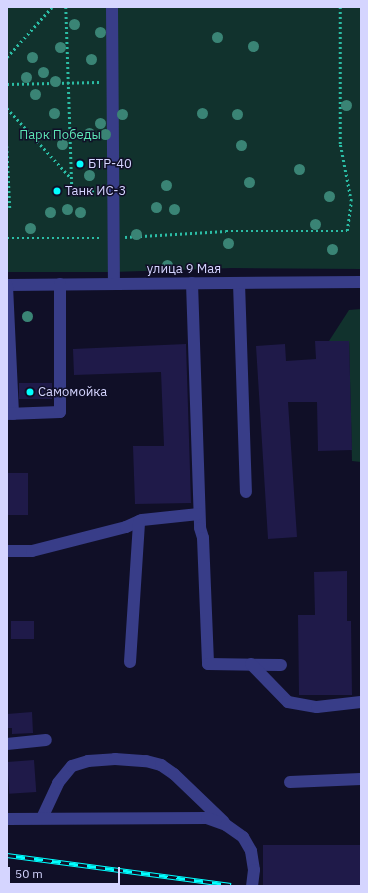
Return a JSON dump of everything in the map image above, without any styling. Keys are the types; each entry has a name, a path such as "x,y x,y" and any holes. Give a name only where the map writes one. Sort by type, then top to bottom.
{"street":[{"path":"112,7 114,284"},
{"name":"улица 9 Мая","path":"7,285 361,282"},
{"path":"192,283 199,514 203,538 208,664 281,665"},
{"path":"239,283 246,492"},
{"path":"7,285 10,414 60,412 60,284"},
{"path":"7,551 32,551 139,521 199,514"},
{"path":"130,662 139,521"},
{"path":"251,664 288,702 317,707 361,702"},
{"path":"7,744 46,740"},
{"path":"42,818 58,783 72,766 88,761 115,759 146,761 161,765 174,774 226,825 243,837 251,851 254,870 252,886"},
{"path":"290,782 361,779"},
{"path":"7,819 177,817 207,818 226,825"}],"path":[{"path":"7,57 52,7"},
{"path":"66,7 72,192 113,189"},
{"path":"7,238 113,238 226,231 347,231 350,201 340,144 340,7"},
{"path":"7,84 112,81"},
{"path":"7,108 72,179"},
{"path":"7,146 10,210"}],"green space":[{"name":"Парк Победы","path":"7,7 361,7 361,269 232,268 113,272 7,272"},
{"path":"361,309 361,462 352,461 349,341 329,341 349,310"}],"building":[{"path":"315,341 349,341 352,450 318,451 317,402 288,402 297,537 268,539 256,346 285,344 286,361 316,359"},
{"path":"186,344 191,503 135,504 133,446 164,446 161,372 74,375 73,349"},
{"name":"Самомойка","path":"19,383 52,383 52,399 19,399"},
{"path":"7,473 28,473 28,515 7,515"},
{"path":"347,571 347,621 351,621 352,695 299,695 298,615 315,615 314,572"},
{"path":"11,621 34,621 34,639 11,639"},
{"path":"32,712 33,733 12,734 12,728 7,728 7,714"},
{"path":"34,760 36,792 9,794 7,762"},
{"path":"263,845 361,845 361,886 263,886"}],"railway":[{"path":"7,855 231,885"}],"place":[{"name":"БТР-40","path":"80,164"},
{"name":"Танк ИС-3","path":"57,191"},
{"name":"Самомойка","path":"30,392"}]}
